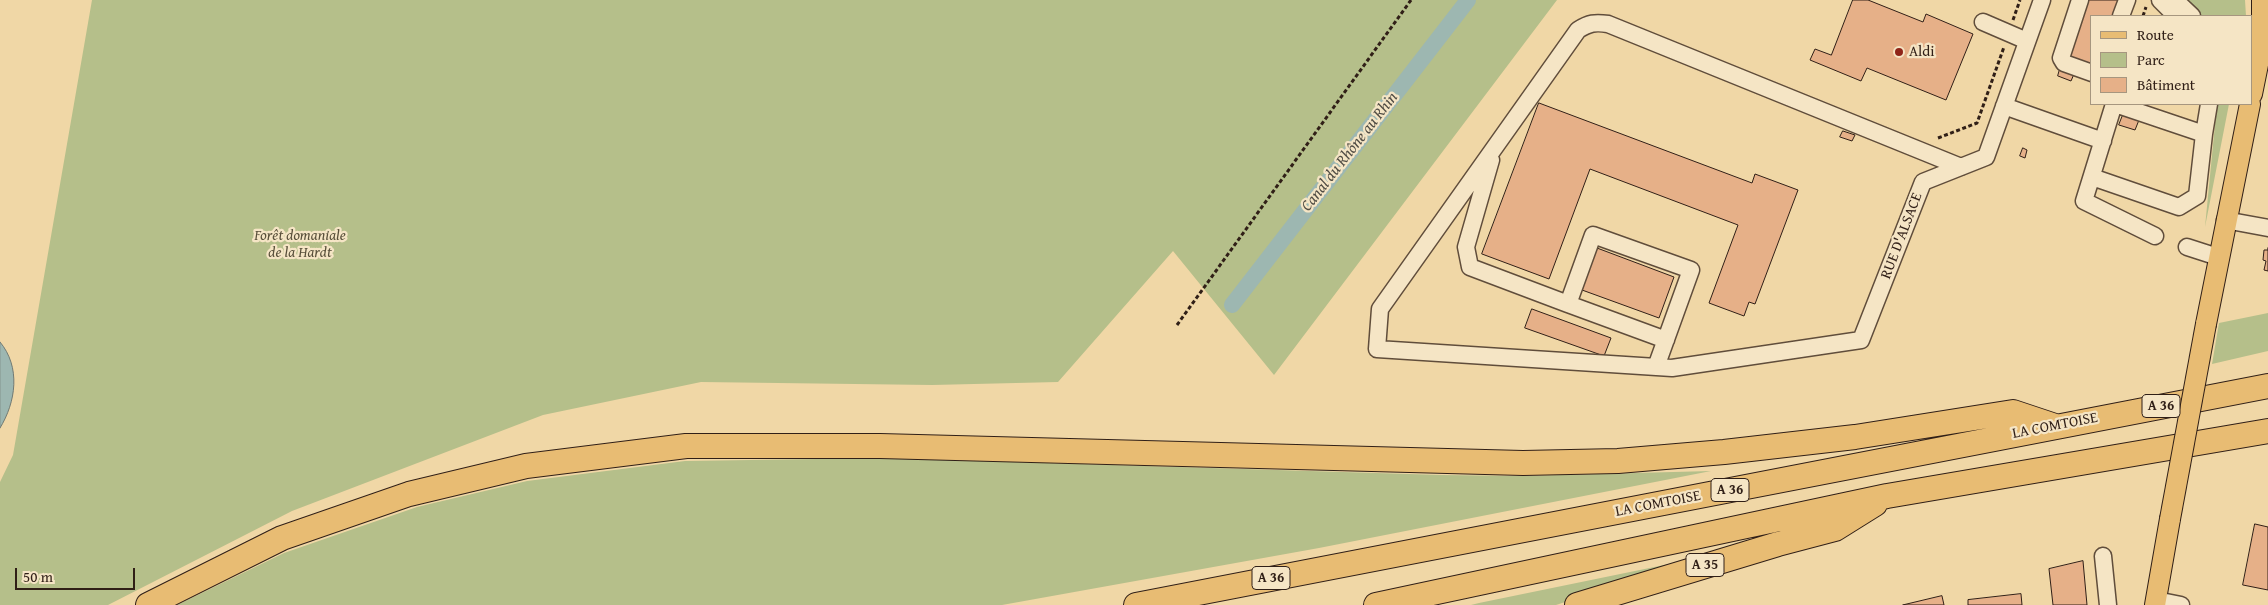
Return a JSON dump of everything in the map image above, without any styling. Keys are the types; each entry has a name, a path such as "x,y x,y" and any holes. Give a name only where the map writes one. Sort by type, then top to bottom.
{"highway":[{"name":"LA COMTOISE","path":"1136,605 2268,386"},
{"path":"148,605 282,538 410,494 526,466 686,446 880,446 1523,463 1618,461 1724,452 1855,437 2013,412 2054,426"},
{"path":"1376,605 1887,496 2268,431"},
{"name":"A 35","path":"1576,605 1740,555 1835,529 1887,496"}],"main road":[{"path":"2253,90 2265,40 2262,0"},
{"path":"2155,603 2225,220 2250,105"}],"street":[{"name":"RUE D'ALSACE","path":"1656,367 1672,368 1861,340 1923,182 1986,157 2042,0"},
{"path":"2080,0 2061,58 2064,63 2090,72"},
{"path":"2121,15 2127,0"},
{"path":"2160,0 2175,15"},
{"path":"2175,0 2191,15"},
{"path":"1568,304 1593,235 1691,270 1656,367 1377,349 1380,309 1578,30 1588,24 1596,22 1608,24 1961,167"},
{"path":"1983,22 2027,41"},
{"path":"2115,105 2084,201 2155,236"},
{"path":"2118,105 2204,134"},
{"path":"2092,176 2179,207 2197,196 2209,105"},
{"path":"2004,106 2103,141"},
{"path":"1494,149 1466,247 1470,267 1666,340"},
{"path":"2225,220 2268,228"},
{"path":"2187,247 2218,257"},
{"path":"2103,556 2108,605"},
{"path":"2155,603 2180,605"}],"path":[{"path":"1177,324 1411,0"},
{"path":"1938,138 1977,123 2020,0"}],"green space":[{"name":"Forêt domaniale de la Hardt","path":"92,0 1557,0 1274,375 1173,251 1058,382 932,385 701,382 543,415 292,511 108,605 0,605 0,482 13,455"},
{"path":"2184,0 2245,0 2246,15 2199,15"},
{"path":"2217,105 2229,105 2205,227"},
{"path":"2268,313 2268,351 2212,364 2219,323"},
{"path":"882,458 1442,475 1522,476 1711,471 1319,548 1002,605 177,605 284,553 417,507 527,481 685,461"},
{"path":"1703,557 1556,605 1471,605 1479,603"}],"water":[{"path":"0,342 11,362 14,385 10,407 0,428"}],"building":[{"name":"Aldi","path":"1853,0 1868,0 1923,22 1926,14 1973,34 1946,100 1867,68 1861,81 1810,60 1815,49 1831,55"},
{"path":"2087,0 2120,0 2115,15 2090,15 2090,66 2068,59"},
{"path":"2060,69 2074,74 2071,81 2058,76"},
{"path":"1539,103 1752,183 1755,174 1798,190 1755,304 1749,302 1744,316 1709,303 1738,225 1590,169 1549,279 1482,254"},
{"path":"2123,115 2139,120 2135,130 2119,125"},
{"path":"1843,131 1855,135 1852,141 1840,137"},
{"path":"2023,148 2027,150 2025,158 2020,156"},
{"path":"1597,248 1674,277 1659,318 1582,290"},
{"path":"2264,250 2268,250 2268,271 2264,270 2266,261 2263,260"},
{"path":"1532,309 1611,338 1604,356 1525,328"},
{"path":"2255,524 2268,527 2268,590 2243,585"},
{"path":"2083,561 2087,605 2053,605 2049,569"},
{"path":"2021,594 2022,605 1968,605 1968,600"},
{"path":"1942,596 1944,605 1903,605"}],"waterway":[{"name":"Canal du Rhône au Rhin","path":"1232,305 1468,0"}],"place":[{"name":"Aldi","path":"1899,52"}]}
